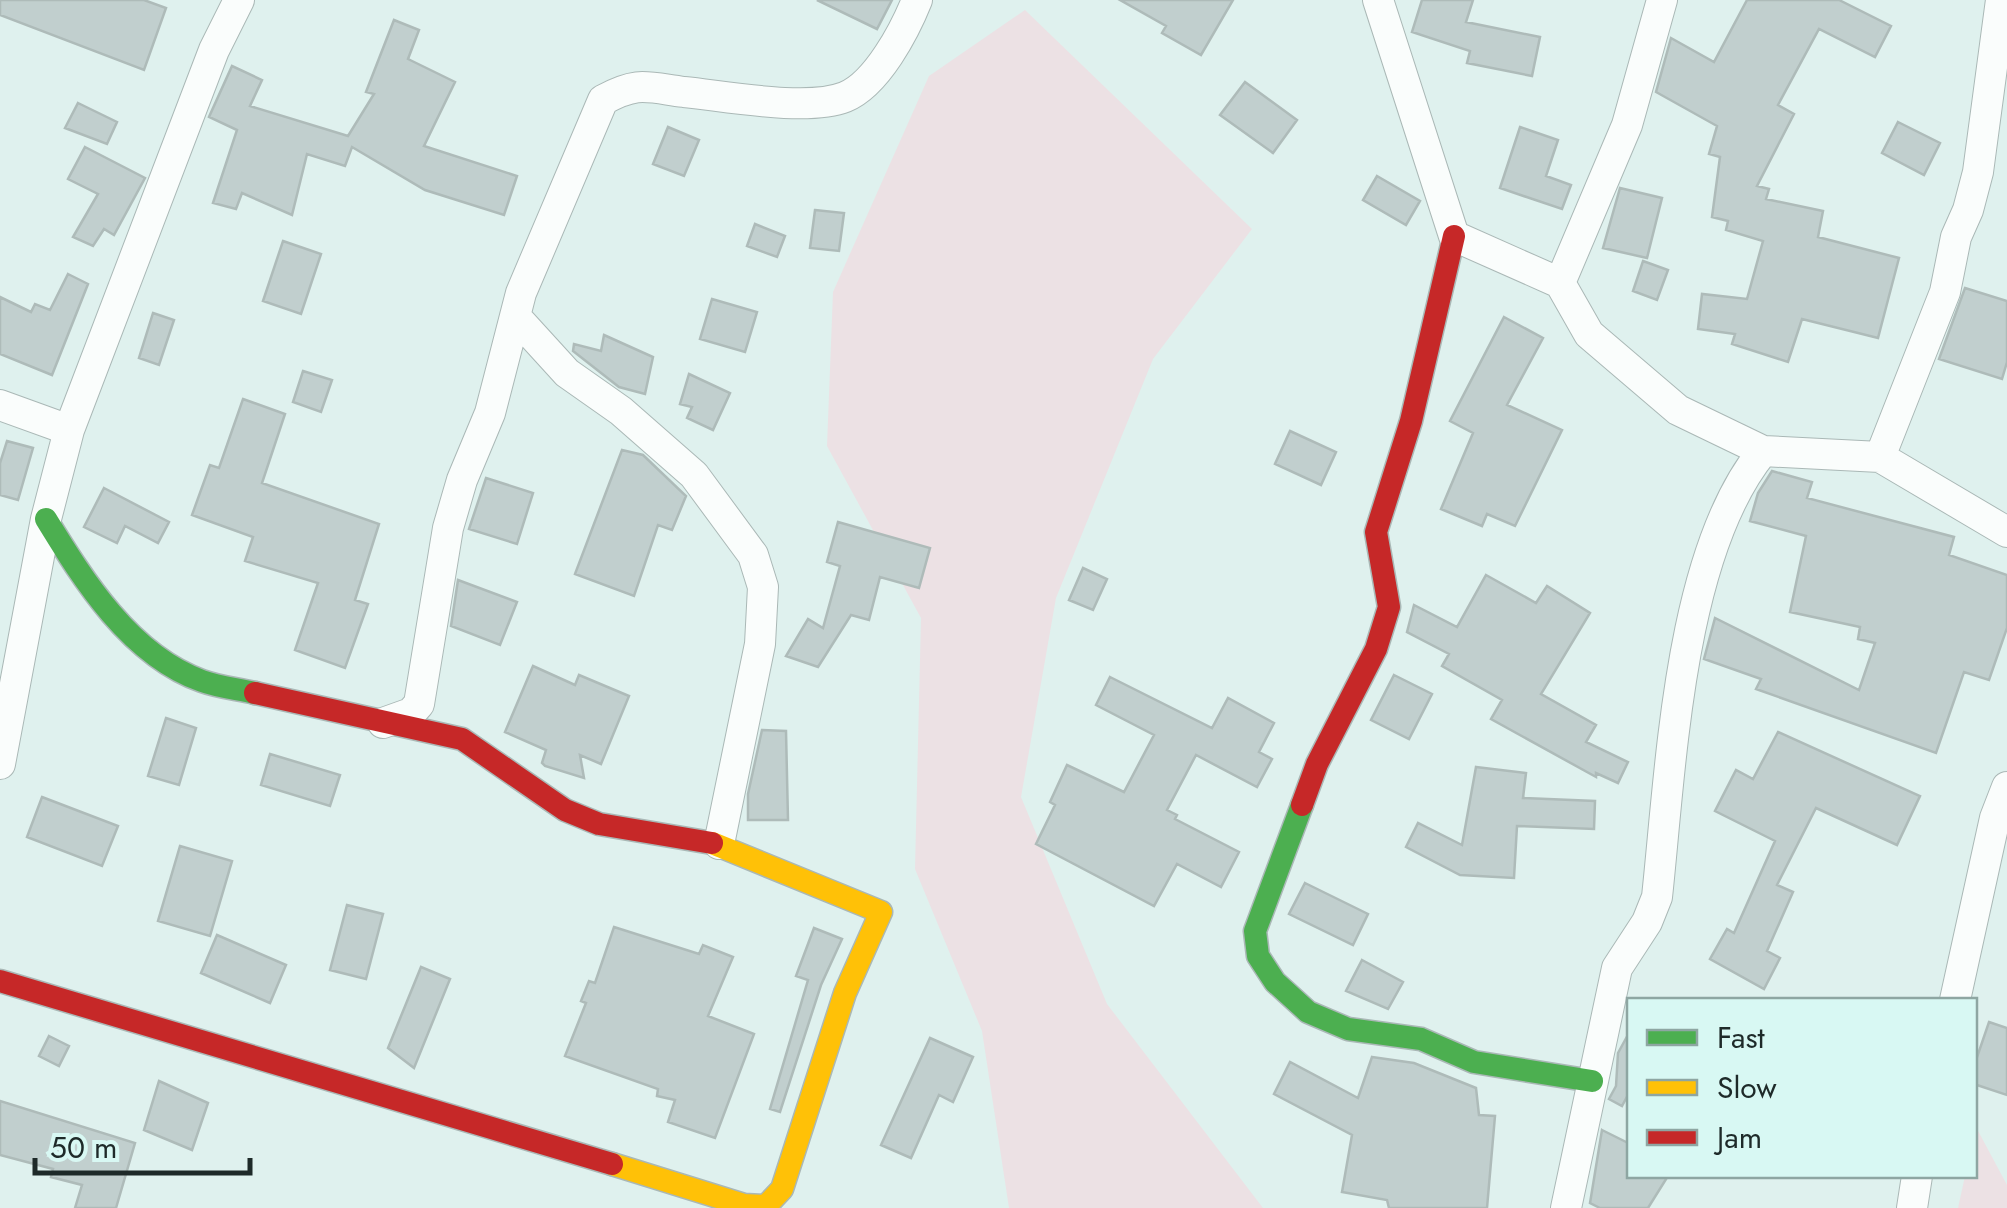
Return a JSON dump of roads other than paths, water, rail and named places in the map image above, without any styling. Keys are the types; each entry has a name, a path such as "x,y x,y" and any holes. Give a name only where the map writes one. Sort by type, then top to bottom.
{"street":[{"path":"0,764 46,518 68,430 214,50 240,0"},
{"path":"383,722 411,712 419,704 448,528 490,413 515,316 592,118 603,100 631,86 784,103 846,97 881,65 904,31 917,0"},
{"path":"1378,0 1454,236 1411,421 1376,532 1389,608 1376,649 1303,801 1255,931 1258,956 1275,982 1308,1012 1348,1029 1421,1039 1474,1062 1592,1081"},
{"path":"1560,284 1626,125 1662,0"},
{"path":"1880,457 1945,292 1956,237 1968,210 1978,172 2001,0"},
{"path":"1454,236 1560,284 1589,334 1678,410 1763,451 1880,457 2007,532"},
{"path":"515,316 567,373 621,411 694,475 754,556 763,587 760,644 719,844"},
{"path":"0,405 68,430"},
{"path":"1566,1208 1617,968 1648,922 1657,897 1681,672 1731,495 1763,451"},
{"path":"0,980 328,1076 744,1205 766,1206 782,1188 846,993 881,912 772,870 719,844 599,824 565,810 462,739 202,681 174,670 107,608 76,570 46,518"},
{"path":"1956,998 1995,818 2007,787"},
{"path":"1912,1208 1917,1178"}]}
